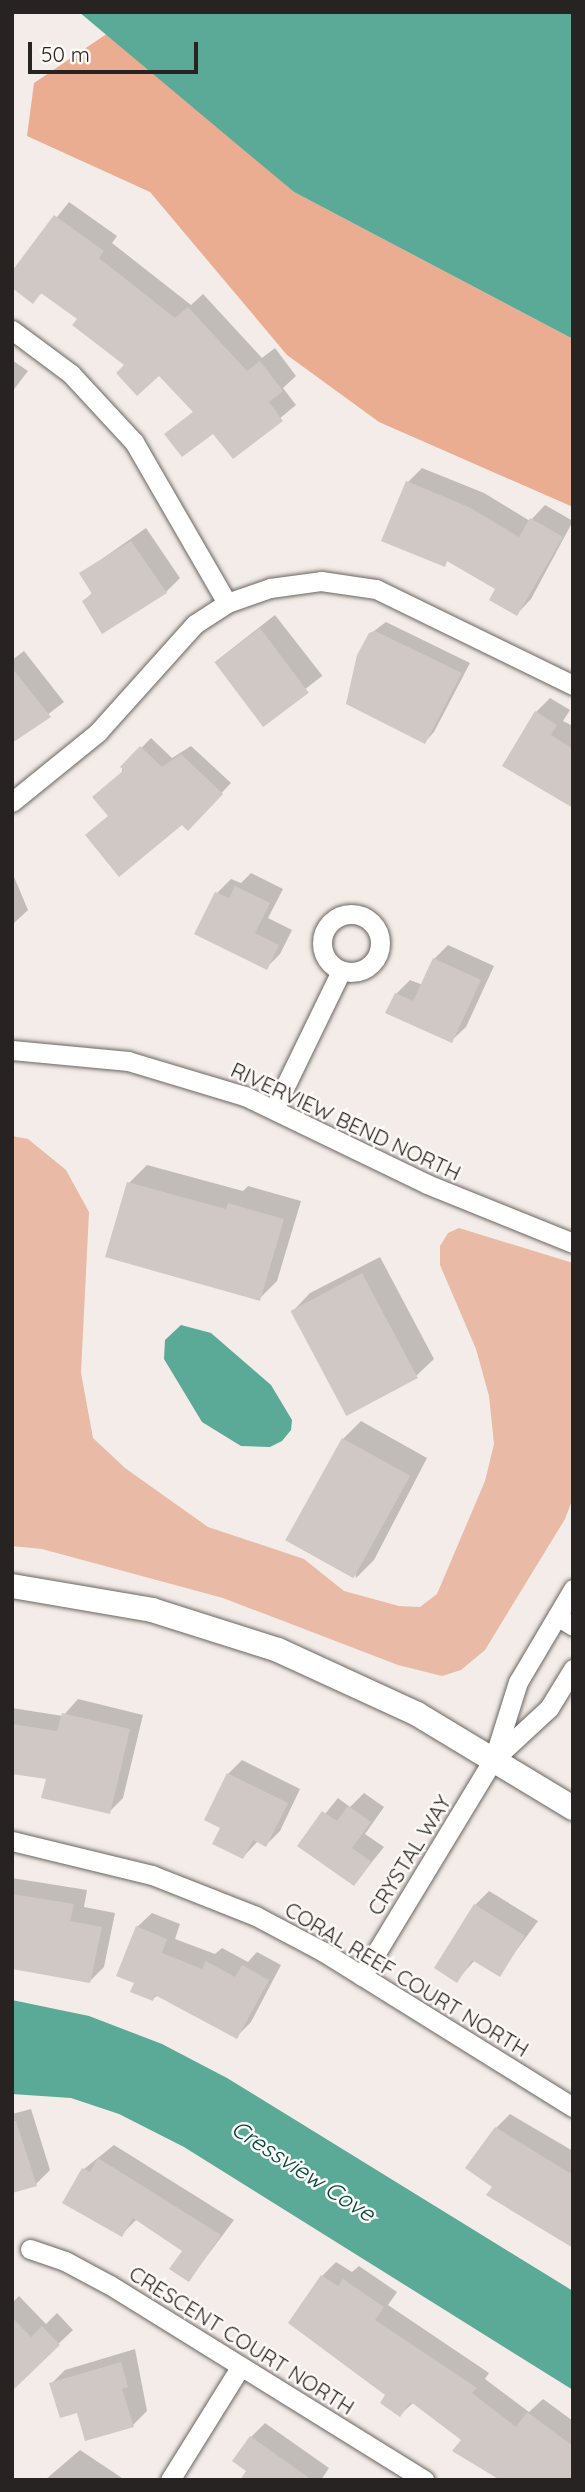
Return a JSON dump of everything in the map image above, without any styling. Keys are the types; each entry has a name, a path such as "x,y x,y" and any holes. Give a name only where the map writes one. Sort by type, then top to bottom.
{"street":[{"path":"12,330 71,374 125,431 156,475 227,603"},
{"path":"12,802 81,749 184,634 227,603 289,584 360,585 396,596 573,685"},
{"path":"274,1109 341,971"},
{"name":"RIVERVIEW BEND NORTH","path":"12,1051 101,1057 152,1066 274,1109 427,1184 573,1243"},
{"path":"12,1586 114,1601 265,1645 379,1695 494,1758 573,1808"},
{"path":"494,1758 518,1682 565,1621 573,1589"},
{"path":"494,1758 550,1709 573,1669"},
{"name":"CRYSTAL WAY","path":"362,1976 494,1758"},
{"name":"CORAL REEF COURT NORTH","path":"12,1841 83,1854 187,1887 268,1922 362,1976 573,2107"},
{"name":"CRESCENT COURT NORTH","path":"30,2249 100,2280 424,2480"},
{"path":"170,2480 241,2365"}],"shaded area":[{"path":"108,33 294,192 573,339 573,507 379,422 287,355 150,192 27,136 34,83"},
{"path":"12,1136 28,1139 66,1170 89,1212 81,1373 93,1438 125,1468 208,1527 304,1559 344,1591 399,1606 420,1607 437,1594 485,1481 494,1444 489,1396 476,1349 440,1265 440,1246 448,1233 459,1228 573,1263 573,1498 565,1519 485,1650 461,1670 442,1676 398,1665 223,1598 42,1549 12,1546"}],"water":[{"path":"79,12 573,12 573,339 294,192"},
{"path":"181,1325 211,1333 271,1385 292,1420 291,1430 282,1441 270,1447 241,1446 202,1422 164,1359 165,1340"},
{"name":"Cressview Cove","path":"12,2000 89,2016 162,2044 227,2078 573,2291 573,2390 184,2147 119,2114 71,2098 12,2094"}],"building":[{"path":"54,215 104,251 99,258 175,318 188,307 247,371 260,361 283,391 269,402 283,421 233,459 213,434 182,457 164,434 193,412 159,376 137,396 116,373 124,365 72,325 77,319 41,293 33,304 12,288 12,271"},
{"path":"406,481 469,507 519,537 530,518 563,537 517,616 489,600 495,589 447,561 445,567 381,541"},
{"path":"131,541 167,593 102,634 82,601 92,594 79,573"},
{"path":"260,628 309,693 263,727 214,662"},
{"path":"375,631 462,673 425,744 346,704 357,655 369,633"},
{"path":"12,668 51,717 12,743"},
{"path":"535,711 557,725 551,735 573,749 573,808 502,766"},
{"path":"140,746 162,767 181,754 223,794 188,831 182,825 119,877 85,835 108,816 92,797 124,770 120,767"},
{"path":"235,886 270,903 255,933 279,945 267,970 194,934 215,892 229,898"},
{"path":"433,958 481,980 452,1043 385,1013 395,993 413,1001"},
{"path":"127,1182 226,1209 228,1203 284,1219 260,1301 105,1257"},
{"path":"362,1273 418,1378 346,1416 290,1311"},
{"path":"342,1438 410,1476 353,1578 285,1540"},
{"path":"62,1713 130,1729 110,1814 41,1798 46,1779 12,1774 12,1724 57,1731"},
{"path":"227,1773 288,1803 266,1847 253,1840 243,1859 212,1844 220,1828 204,1820"},
{"path":"348,1806 371,1822 352,1848 372,1862 354,1886 297,1846 322,1811 337,1821"},
{"path":"12,1894 74,1904 70,1921 102,1927 90,1983 12,1969"},
{"path":"474,1904 525,1936 500,1977 472,1960 457,1983 434,1968"},
{"path":"136,1926 167,1939 162,1953 202,1969 206,1961 235,1977 242,1965 269,1980 237,2039 155,1995 153,2001 130,1992 134,1983 116,1976"},
{"path":"12,2121 16,2121 37,2186 12,2193"},
{"path":"495,2127 573,2175 573,2248 486,2195 492,2187 465,2168"},
{"path":"98,2158 221,2235 189,2282 169,2269 182,2251 133,2218 122,2237 62,2203 82,2168 90,2172"},
{"path":"321,2275 338,2286 343,2279 384,2307 375,2320 477,2388 472,2393 516,2427 527,2412 573,2446 573,2480 500,2480 452,2451 461,2440 411,2402 400,2417 380,2403 385,2395 288,2323"},
{"path":"12,2317 31,2337 42,2326 60,2345 12,2391"},
{"path":"121,2362 128,2387 122,2389 134,2427 85,2441 77,2413 60,2418 49,2383"},
{"path":"250,2436 312,2480 240,2480 246,2471 232,2461"}]}
